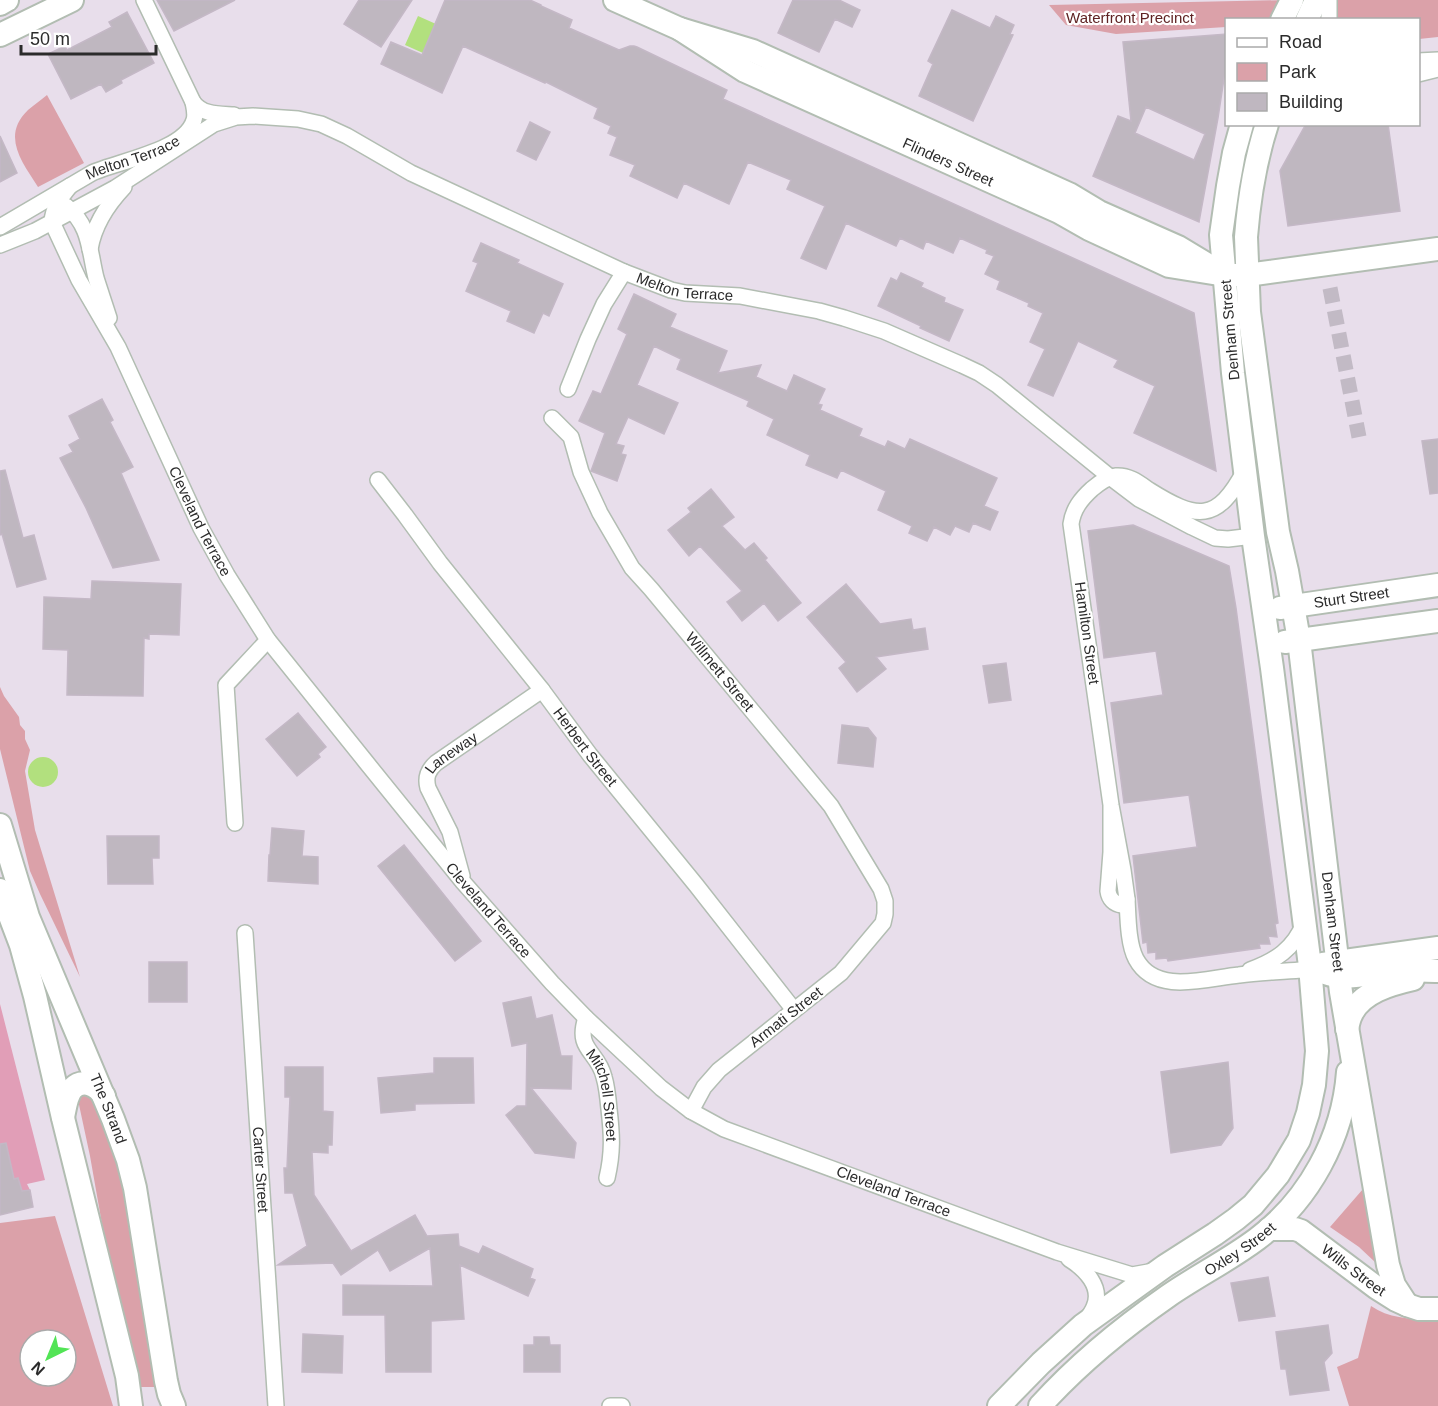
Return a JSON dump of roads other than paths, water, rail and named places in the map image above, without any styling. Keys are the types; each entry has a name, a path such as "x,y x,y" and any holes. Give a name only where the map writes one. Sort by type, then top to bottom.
{"main road":[{"path":"0,4 7,0"},
{"path":"0,35 72,0"},
{"name":"Flinders Street","path":"615,0 680,29 753,51 916,124 1178,247 1225,275"},
{"path":"1283,18 1292,0"},
{"path":"1308,18 1316,0"},
{"name":"Denham Street","path":"1242,126 1230,175 1221,235 1233,373 1304,922 1306,969 1317,1051 1314,1085 1308,1113"},
{"name":"Denham Street","path":"1264,135 1252,184 1246,228 1250,312 1278,532 1299,640 1347,1032 1389,1272 1398,1293 1407,1305"},
{"path":"1225,275 1247,275 1438,249"},
{"path":"1253,536 1278,532"},
{"name":"Sturt Street","path":"1264,612 1293,605 1438,585"},
{"path":"1268,645 1438,621"},
{"name":"The Strand","path":"0,825 28,917 104,1096 131,1172 166,1381 174,1406"},
{"path":"0,890 21,945 35,996 127,1376 131,1406"},
{"path":"1306,969 1329,981 1438,948"},
{"path":"1306,969 1339,977 1402,970 1438,972"},
{"path":"1347,1032 1351,1013 1367,997 1388,986 1438,972"},
{"name":"Oxley Street","path":"1040,1406 1117,1334 1167,1296 1236,1253 1269,1229 1307,1188 1324,1158 1341,1114 1347,1087 1347,1032"},
{"path":"63,1118 71,1091 78,1085 87,1083 93,1085 104,1096"},
{"name":"Oxley Street","path":"999,1406 1083,1325 1165,1266 1236,1220 1253,1205 1289,1158 1299,1140 1308,1113"},
{"name":"Wills Street","path":"1269,1229 1301,1231 1377,1288 1407,1305 1419,1309 1438,1309"}],"street":[{"path":"144,0 193,102"},
{"path":"1329,0 1329,18"},
{"path":"1420,61 1438,60"},
{"path":"1420,74 1438,69"},
{"name":"Melton Terrace","path":"193,102 204,111 246,116 298,118 333,129 411,173 624,272 671,290 740,296 792,305 836,315 884,331 979,373 1139,499 1215,538 1239,539 1253,536"},
{"name":"Melton Terrace","path":"0,227 98,170 150,154 183,136 194,120 193,102"},
{"name":"Melton Terrace","path":"0,245 52,222 135,177 208,128 230,119 246,116"},
{"path":"90,250 94,232 105,211 135,177"},
{"path":"52,222 57,202 70,186"},
{"path":"35,207 46,202 57,202 71,211"},
{"name":"Cleveland Terrace","path":"71,211 83,224 99,287 118,347"},
{"name":"Cleveland Terrace","path":"52,222 79,280 118,347 205,536 226,575 268,640 526,955 586,1018 656,1084 672,1098 724,1129 1057,1252 1132,1275 1148,1273 1165,1266"},
{"path":"568,389 604,304 624,272"},
{"name":"Willmett Street","path":"552,418 572,437 582,472 600,513 632,568 831,806 881,889 885,901 883,923"},
{"path":"1196,529 1203,513 1216,507 1228,497 1245,470"},
{"name":"Melton Terrace","path":"1110,477 1130,478 1185,509 1203,513"},
{"name":"Hamilton Street","path":"1110,477 1082,500 1073,511 1071,524 1133,951 1141,966 1148,973 1165,980 1181,982 1238,975"},
{"name":"Herbert Street","path":"378,480 590,755 794,1010"},
{"path":"235,823 226,685 268,640"},
{"name":"Laneway","path":"464,882 450,832 428,788 428,774 436,763 542,690"},
{"path":"1238,975 1262,965 1288,948 1299,935 1304,922"},
{"name":"Armati Street","path":"691,1110 704,1087 719,1070 841,973 883,923"},
{"name":"Carter Street","path":"245,933 276,1406"},
{"path":"1238,975 1306,969"},
{"name":"Mitchell Street","path":"586,1018 583,1029 584,1039 602,1069 607,1090 612,1150 607,1178"},
{"name":"Cleveland Terrace","path":"1057,1252 1080,1266 1092,1280 1095,1288 1095,1306 1083,1325"},
{"path":"610,1406 622,1406"}],"tunnel":[{"path":"1330,288 1359,437"}],"park label":[{"name":"Waterfront Precinct","path":"1130,18"}]}
